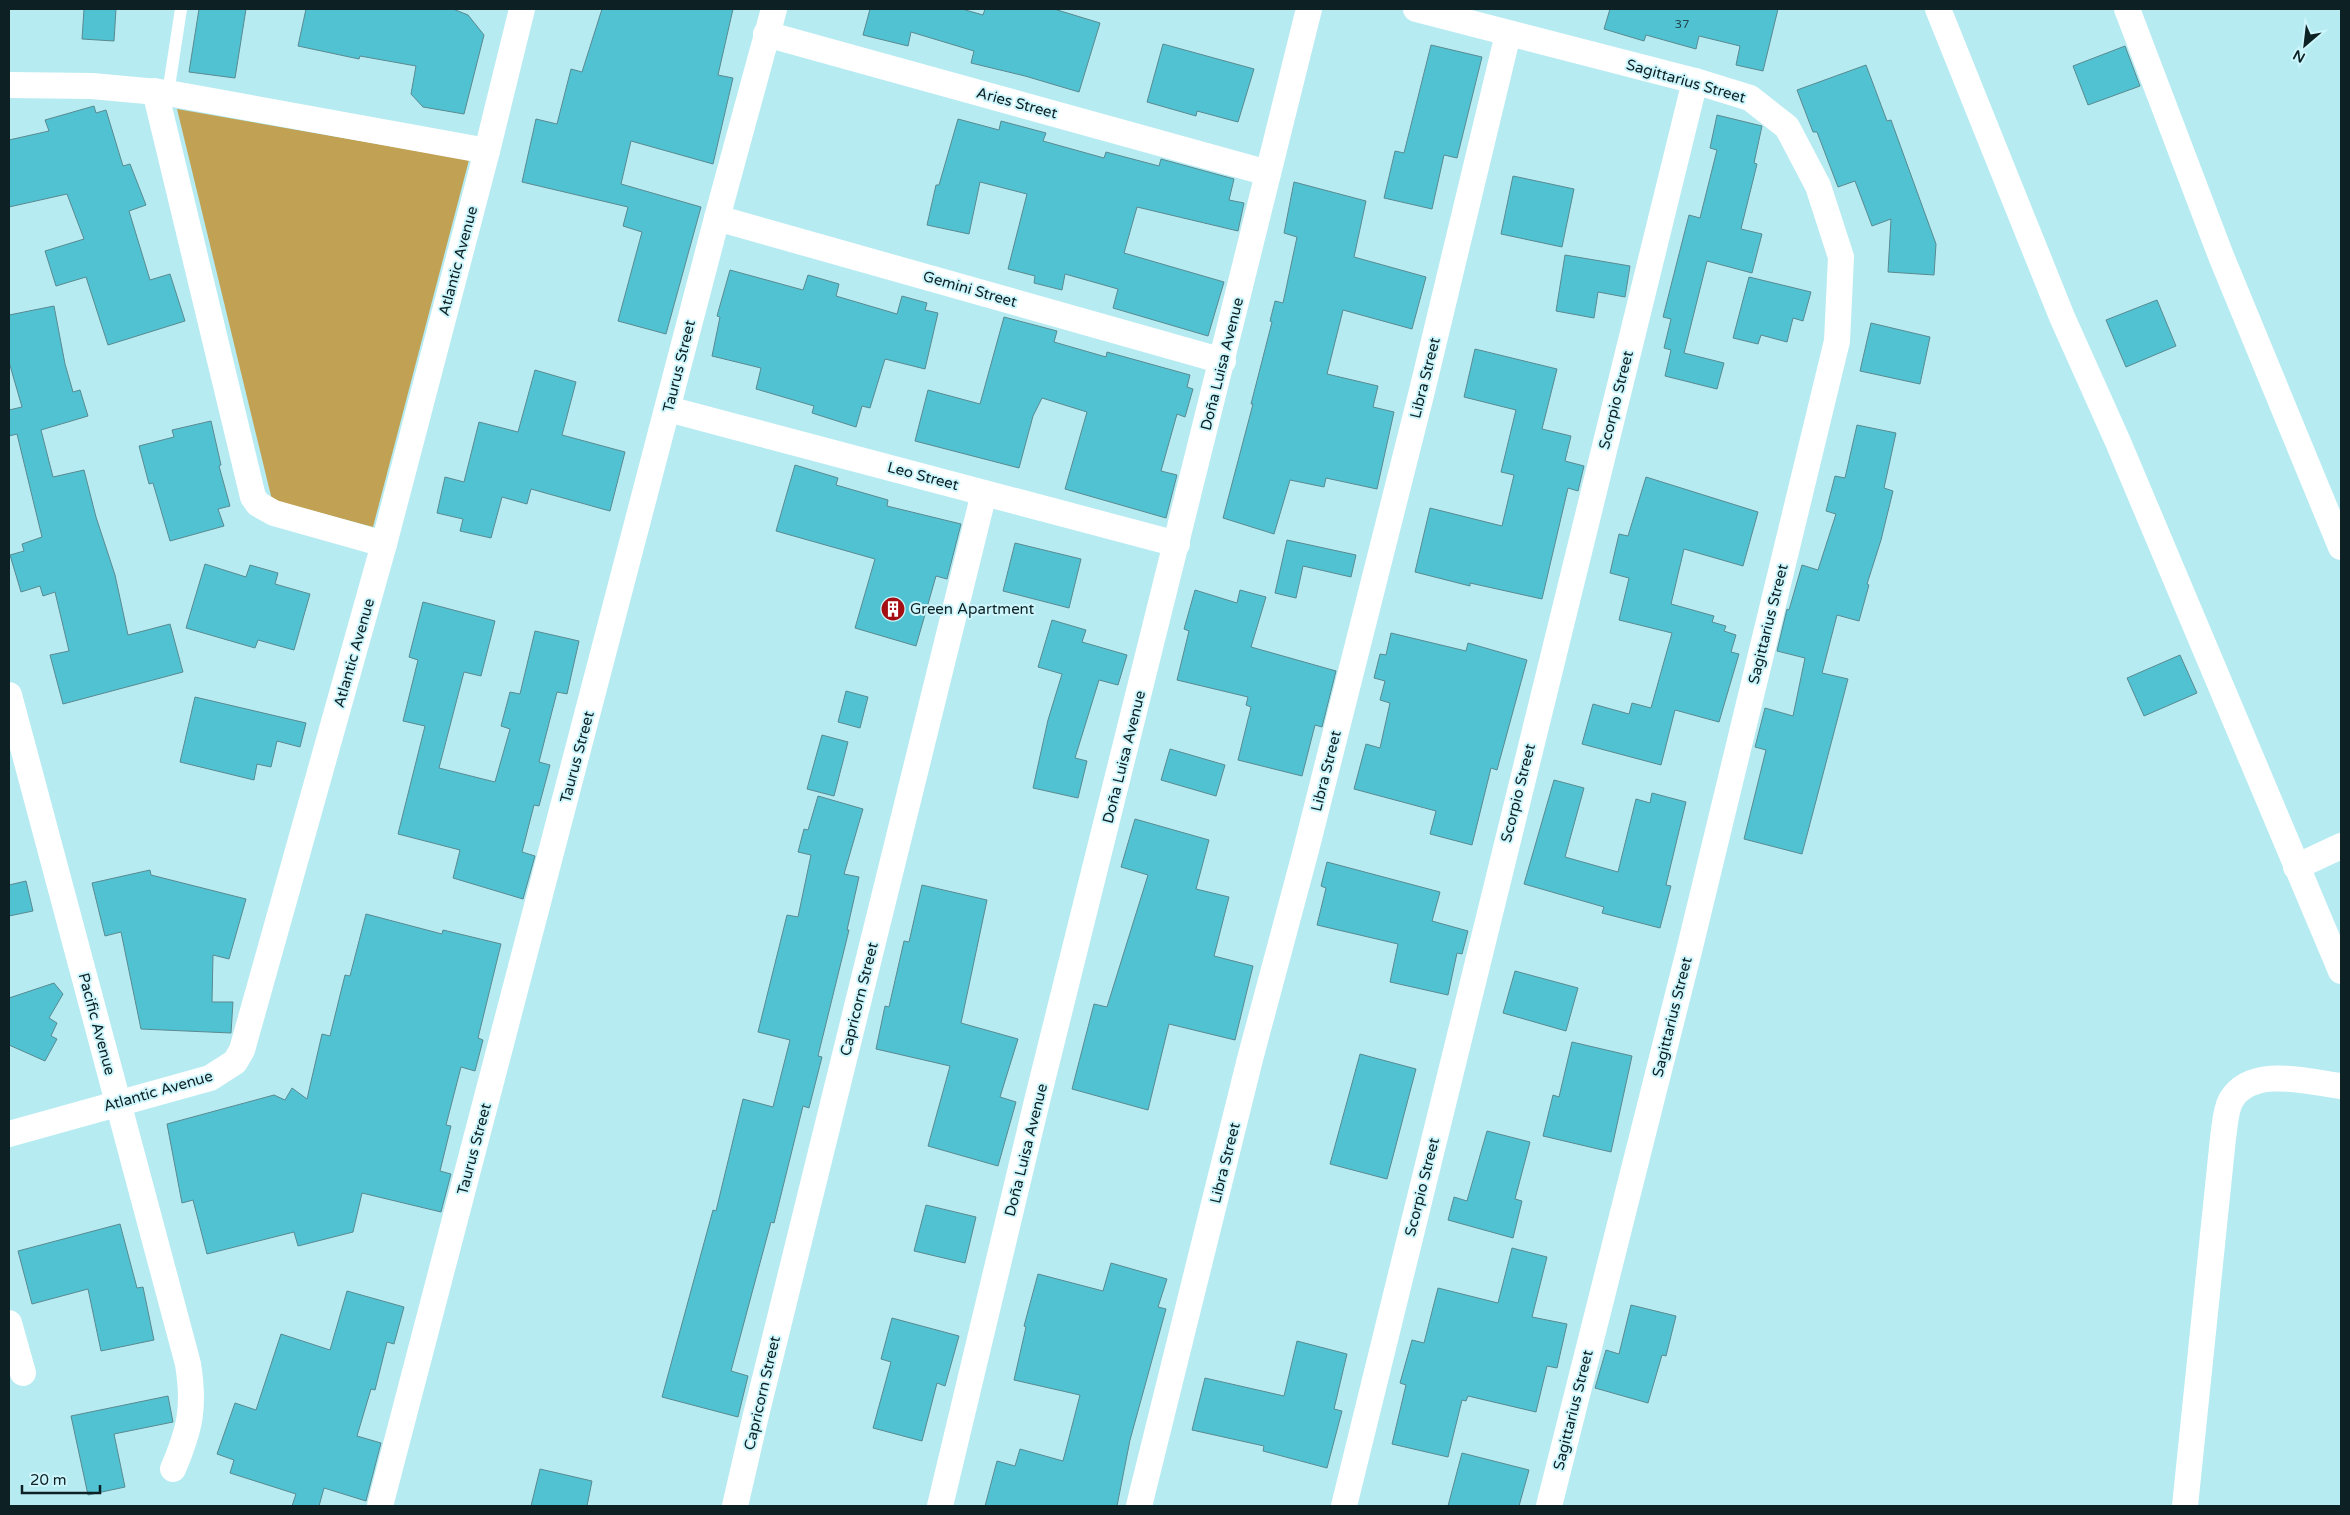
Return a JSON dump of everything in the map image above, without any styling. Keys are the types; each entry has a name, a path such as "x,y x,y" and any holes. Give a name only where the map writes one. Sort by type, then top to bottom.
{"street":[{"name":"Atlantic Avenue","path":"9,1134 210,1078 235,1062 242,1050 384,544 487,151 522,9"},
{"name":"Taurus Street","path":"380,1506 717,218 774,9"},
{"name":"Doña Luisa Avenue","path":"940,1506 1038,1096 1223,361 1309,9"},
{"name":"Sagittarius Street","path":"1416,9 1695,81 1750,98 1787,127 1818,186 1841,257 1837,341 1690,947 1549,1506"},
{"path":"1938,9 2062,317 2122,451 2341,971"},
{"path":"2127,9 2221,256 2341,547"},
{"name":"Aries Street","path":"766,34 1268,173"},
{"name":"Libra Street","path":"1139,1506 1250,1059 1306,850 1419,404 1508,34"},
{"name":"Scorpio Street","path":"1344,1506 1695,81"},
{"path":"9,84 92,86 162,92 487,151"},
{"path":"162,92 253,497 258,504 274,513 384,544"},
{"name":"Gemini Street","path":"717,218 1223,361"},
{"name":"Leo Street","path":"668,409 1177,544"},
{"name":"Capricorn Street","path":"735,1506 984,493"},
{"name":"Pacific Avenue","path":"9,694 188,1364 192,1392 191,1418 173,1470"},
{"path":"2296,867 2341,846"},
{"path":"2185,1506 2223,1138 2230,1102 2246,1085 2259,1080 2279,1079 2341,1086"},
{"path":"9,1323 23,1373"}],"lane":[{"path":"162,92 181,9"}],"shaded area":[{"path":"177,109 469,160 373,527 272,500"}],"building":[{"path":"84,9 116,9 114,41 82,39"},
{"path":"199,9 246,9 235,78 189,72"},
{"path":"306,9 453,9 468,15 484,35 464,114 423,107 411,94 416,66 360,56 359,59 298,46"},
{"path":"602,9 733,9 718,75 733,78 713,164 631,141 621,184 701,207 666,334 618,321 642,232 623,226 628,207 522,182 536,119 557,124 571,69 582,72"},
{"path":"870,9 962,9 983,15 985,9 1054,9 1100,23 1079,92 971,63 974,51 911,32 908,46 863,35"},
{"path":"1610,9 1778,9 1763,71 1736,65 1740,46 1699,36 1696,49 1646,35 1644,41 1604,29"},
{"path":"1163,44 1254,69 1238,122 1197,111 1196,116 1147,102"},
{"path":"1431,45 1482,57 1457,158 1444,155 1432,209 1384,198 1395,151 1404,153"},
{"path":"2125,46 2140,86 2088,105 2073,66"},
{"path":"1866,65 1887,121 1891,120 1936,244 1934,275 1888,272 1891,219 1872,226 1855,181 1838,187 1817,132 1813,132 1797,90"},
{"path":"94,106 96,113 106,110 123,166 130,164 146,205 129,211 150,280 170,274 185,321 108,345 86,277 56,286 45,251 84,239 67,194 9,207 9,140 49,131 45,120"},
{"path":"1717,115 1762,126 1754,163 1757,164 1741,229 1762,234 1752,273 1707,261 1684,353 1724,363 1717,389 1665,376 1671,350 1664,348 1671,319 1663,317 1689,215 1700,218 1717,150 1710,148"},
{"path":"958,119 999,130 1001,121 1046,133 1043,141 1104,158 1106,152 1159,166 1161,159 1234,179 1229,200 1244,203 1238,231 1137,207 1124,253 1224,282 1208,336 1113,308 1118,289 1065,274 1062,290 1034,283 1035,276 1008,269 1027,194 980,182 969,234 927,225 936,185 939,185"},
{"path":"1513,176 1574,189 1562,247 1501,234"},
{"path":"1294,182 1366,201 1354,257 1426,277 1412,329 1343,310 1327,374 1378,386 1373,407 1394,412 1377,489 1326,478 1324,487 1290,480 1274,534 1223,518 1253,404 1251,404 1272,322 1270,321 1275,301 1283,303 1297,237 1284,233"},
{"path":"1565,255 1630,266 1625,297 1598,292 1594,318 1556,311"},
{"path":"730,270 803,290 808,275 839,284 836,296 897,314 902,296 927,303 925,310 938,313 925,369 885,359 870,408 862,406 856,427 812,413 814,406 756,389 761,368 712,356 720,317 717,316"},
{"path":"1749,277 1811,292 1803,321 1793,318 1787,342 1761,335 1758,344 1733,338"},
{"path":"2157,300 2176,346 2126,367 2106,320"},
{"path":"54,306 65,364 73,392 80,390 88,416 41,430 53,477 84,470 96,517 115,575 128,635 170,624 183,672 63,704 50,655 69,651 55,592 43,596 40,586 21,592 10,555 24,551 22,544 42,537 17,434 9,436 9,410 22,407 9,362 9,315"},
{"path":"1004,317 1057,331 1054,342 1106,357 1107,352 1190,375 1187,387 1193,389 1185,417 1177,414 1161,471 1177,475 1166,518 1065,489 1087,412 1042,398 1033,416 1019,468 915,441 928,390 980,404"},
{"path":"1871,323 1930,337 1920,384 1860,371"},
{"path":"1475,349 1557,369 1542,429 1571,436 1565,461 1584,466 1578,491 1568,488 1542,599 1470,583 1470,586 1415,572 1430,508 1502,526 1514,475 1501,472 1516,410 1464,397"},
{"path":"535,370 576,382 562,435 625,452 610,511 531,489 527,504 502,497 491,538 460,531 463,519 437,513 445,477 464,482 479,422 518,432"},
{"path":"211,421 221,465 219,466 230,506 218,509 224,526 170,541 153,483 149,484 139,446 174,437 172,430"},
{"path":"1857,425 1896,433 1884,488 1893,491 1881,540 1867,584 1869,585 1859,621 1837,615 1822,673 1848,679 1802,854 1744,839 1766,750 1755,747 1765,708 1793,716 1805,658 1777,651 1787,609 1789,610 1802,565 1818,570 1836,514 1826,511 1835,476 1845,478"},
{"path":"795,465 838,478 836,485 888,500 887,506 961,524 947,579 936,576 916,646 855,628 875,559 776,531"},
{"path":"1646,477 1758,512 1743,566 1684,549 1671,604 1714,616 1712,622 1726,626 1724,631 1736,635 1731,652 1739,654 1719,722 1675,710 1661,765 1582,744 1593,704 1629,714 1632,703 1651,708 1672,633 1619,620 1629,578 1610,573 1619,534 1628,536"},
{"path":"1287,540 1356,555 1351,577 1303,566 1296,598 1275,593"},
{"path":"1015,543 1081,559 1069,608 1003,591"},
{"path":"205,564 246,577 250,565 278,573 275,584 310,594 294,650 258,640 255,648 186,628"},
{"path":"1195,590 1237,603 1240,590 1266,597 1251,647 1336,671 1322,727 1315,725 1302,776 1238,760 1251,707 1246,705 1248,697 1177,680 1189,631 1184,629"},
{"path":"423,602 495,621 481,676 464,672 439,768 495,782 510,729 501,726 510,692 520,694 535,631 579,641 567,694 557,692 539,762 550,765 539,806 534,805 522,852 535,856 523,899 453,878 460,850 398,834 425,726 403,721 418,660 409,657"},
{"path":"1052,620 1086,630 1082,642 1127,655 1118,685 1099,680 1075,758 1087,761 1078,798 1033,788 1048,720 1062,674 1038,667"},
{"path":"1391,633 1466,651 1468,643 1527,660 1497,770 1491,768 1472,845 1430,834 1436,811 1354,789 1366,744 1380,748 1390,703 1380,700 1385,681 1374,678 1380,654 1386,655"},
{"path":"2180,655 2197,693 2144,716 2127,678"},
{"path":"846,691 868,697 860,728 838,722"},
{"path":"195,697 306,723 300,747 277,741 271,767 257,764 254,780 180,762"},
{"path":"822,735 848,742 834,796 807,789"},
{"path":"1170,749 1225,765 1216,796 1161,780"},
{"path":"1554,780 1584,788 1565,857 1618,872 1636,799 1650,803 1652,793 1686,802 1666,885 1671,886 1660,928 1602,913 1604,907 1524,884"},
{"path":"818,796 863,809 844,874 859,877 847,930 849,930 818,1056 822,1057 809,1108 803,1106 774,1223 771,1222 731,1371 748,1376 738,1417 662,1397 713,1210 716,1211 743,1099 773,1107 790,1040 758,1032 787,915 798,917 811,855 798,852 804,829 808,830"},
{"path":"1135,819 1209,840 1196,889 1229,897 1214,956 1253,966 1235,1040 1169,1024 1148,1110 1072,1089 1094,1004 1107,1007 1148,875 1121,867"},
{"path":"1327,862 1440,892 1432,921 1468,931 1462,954 1457,953 1448,995 1390,982 1398,944 1317,925 1326,888 1321,886"},
{"path":"150,870 151,875 246,899 229,959 213,955 212,1002 233,1002 231,1033 141,1029 121,932 105,936 92,883"},
{"path":"26,881 33,911 9,916 9,885"},
{"path":"922,885 987,900 961,1023 1018,1039 1000,1097 1016,1102 998,1166 928,1146 950,1066 876,1049 885,1006 889,1007 904,941 909,942"},
{"path":"366,914 442,934 443,930 501,944 478,1038 483,1040 475,1071 461,1067 446,1125 451,1126 440,1171 451,1174 441,1212 362,1193 353,1232 298,1246 294,1232 207,1254 193,1200 182,1203 167,1124 274,1095 285,1100 292,1088 307,1099 322,1034 330,1036 345,975 350,976"},
{"path":"1515,971 1578,988 1566,1031 1503,1013"},
{"path":"54,983 63,994 49,1018 57,1023 51,1036 57,1039 45,1061 9,1045 9,998"},
{"path":"1572,1042 1632,1056 1611,1152 1543,1136 1553,1095 1559,1097"},
{"path":"1360,1054 1416,1069 1387,1179 1330,1164"},
{"path":"1487,1131 1530,1142 1515,1199 1522,1201 1513,1238 1448,1220 1454,1197 1467,1201"},
{"path":"926,1205 976,1217 965,1263 914,1251"},
{"path":"120,1224 137,1288 143,1287 154,1340 101,1351 88,1289 32,1304 18,1251"},
{"path":"1512,1248 1547,1257 1532,1317 1567,1324 1557,1368 1547,1366 1536,1412 1468,1396 1466,1401 1462,1400 1448,1457 1392,1444 1406,1385 1400,1383 1412,1340 1424,1343 1438,1288 1498,1303"},
{"path":"1111,1263 1167,1279 1158,1307 1166,1309 1130,1440 1117,1506 985,1506 997,1461 1015,1466 1020,1449 1063,1461 1080,1395 1014,1380 1026,1327 1024,1326 1038,1274 1103,1291"},
{"path":"347,1291 404,1307 394,1344 387,1342 375,1390 371,1389 357,1436 381,1443 366,1501 324,1488 319,1506 292,1506 296,1494 230,1473 234,1460 217,1454 235,1403 256,1410 281,1334 330,1350"},
{"path":"1631,1305 1676,1316 1666,1356 1662,1355 1648,1403 1595,1388 1606,1350 1619,1354"},
{"path":"892,1318 959,1336 945,1386 937,1383 922,1441 873,1428 891,1362 881,1359"},
{"path":"1297,1341 1347,1354 1334,1409 1342,1411 1327,1468 1263,1451 1264,1446 1192,1430 1205,1378 1284,1396"},
{"path":"168,1396 173,1422 114,1434 125,1487 88,1495 71,1416"},
{"path":"1462,1453 1529,1470 1519,1506 1448,1506"},
{"path":"540,1469 592,1481 587,1506 531,1506"}],"place":[{"name":"Green Apartment","path":"893,609"}]}
